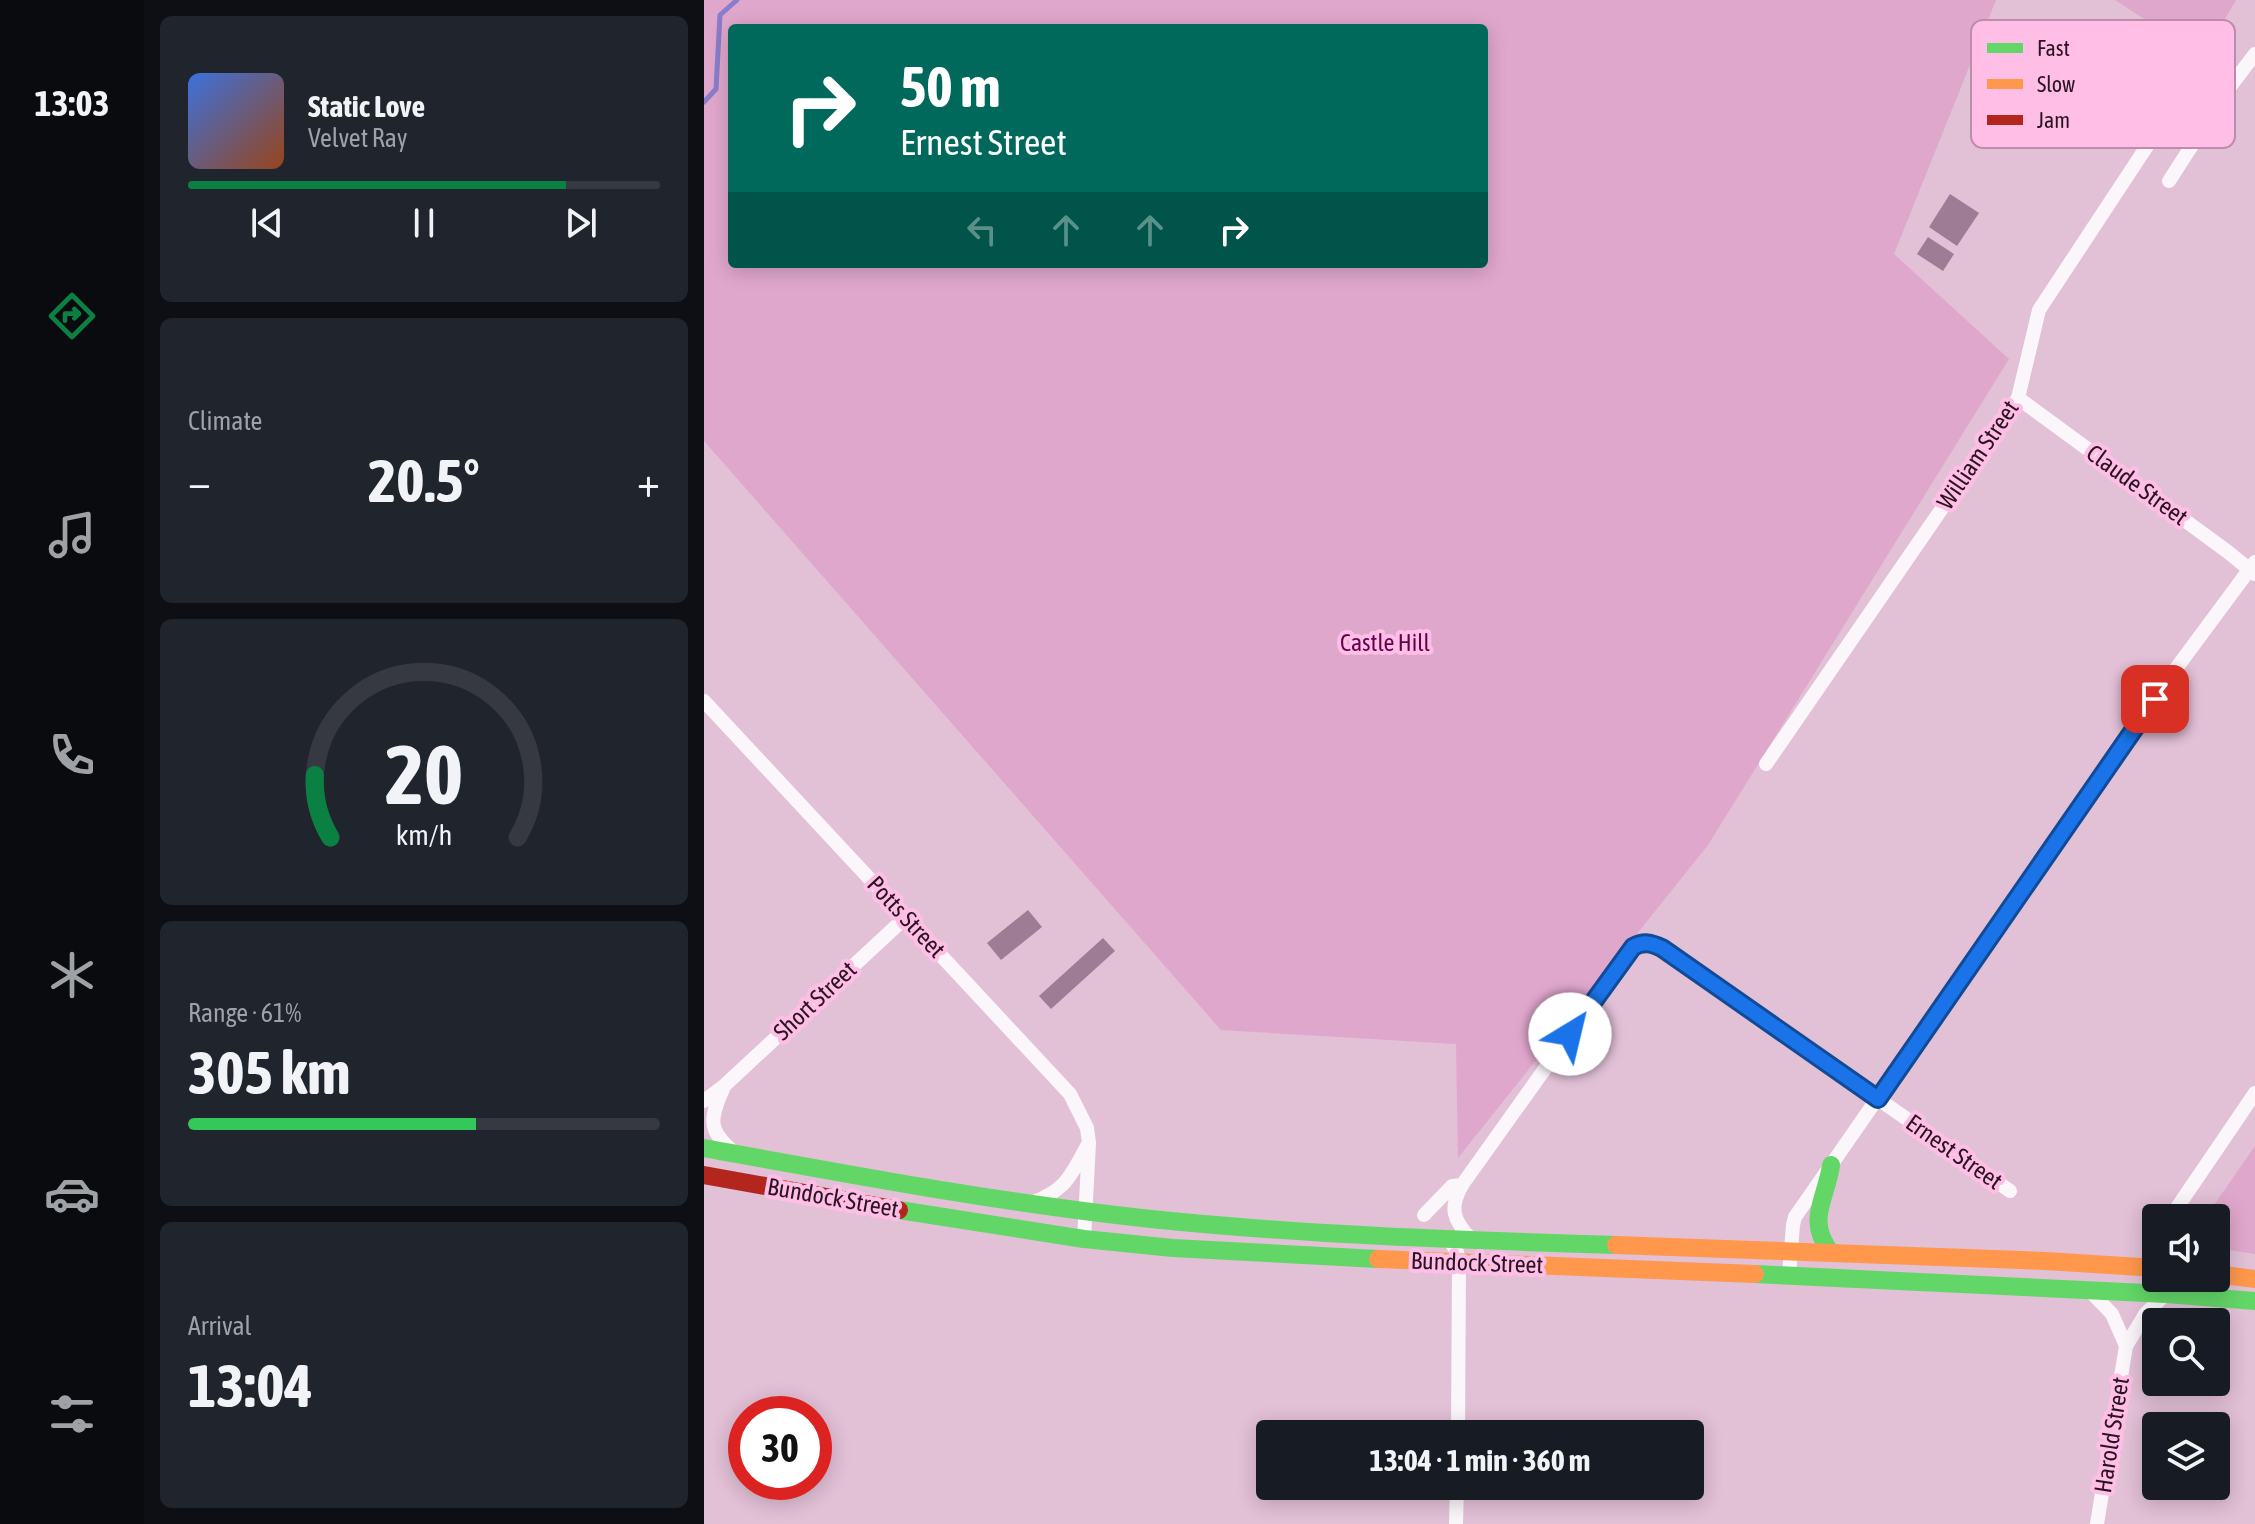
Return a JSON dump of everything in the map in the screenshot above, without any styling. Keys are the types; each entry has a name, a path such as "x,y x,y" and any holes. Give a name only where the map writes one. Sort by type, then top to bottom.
{"main road":[{"name":"Bundock Street","path":"704,1148 1086,1213 1217,1225 1448,1238 2142,1267"},
{"path":"1830,1252 1822,1242 1817,1219 1831,1165"},
{"name":"Bundock Street","path":"704,1175 952,1219 1084,1239 1173,1248 1459,1263 1789,1275 2255,1301"},
{"path":"2230,1276 2255,1279"}],"street":[{"path":"2235,80 2255,54"},
{"name":"William Street","path":"1766,764 2018,398 2039,310 2146,148"},
{"path":"2169,181 2190,148"},
{"name":"Claude Street","path":"2018,398 2253,569"},
{"path":"1789,1275 1795,1217 2172,674 2253,569"},
{"name":"Potts Street","path":"706,708 1070,1094 1087,1128 1089,1143 1084,1239"},
{"name":"Short Street","path":"704,1101 906,917"},
{"name":"Ernest Street","path":"1462,1185 1633,947 1652,943 2010,1191"},
{"name":"Short Street","path":"725,1085 712,1117 721,1141 736,1153"},
{"path":"2180,1204 2255,1093"},
{"path":"1027,1204 1059,1190 1070,1178 1089,1143"},
{"path":"1424,1215 1452,1186 1462,1185"},
{"path":"1462,1185 1455,1197 1455,1217 1471,1239"},
{"path":"1448,1238 1457,1252 1459,1263 1458,1420"},
{"name":"Harold Street","path":"2089,1290 2112,1314 2126,1346"},
{"name":"Harold Street","path":"2097,1524 2126,1346 2146,1313 2166,1294"},
{"path":"1456,1524 1457,1500"}],"green space":[{"name":"Castle Hill","path":"704,0 1996,0 1988,20 1971,20 1971,62 1894,254 2009,359 1708,845 1458,1158 1456,1044 1221,1030 704,441"},
{"path":"2115,0 2236,0 2224,20 2146,20"},
{"path":"2255,1146 2255,1254 2230,1250 2230,1204 2215,1204"}],"building":[{"path":"1950,194 1979,213 1957,246 1929,227"},
{"path":"1928,237 1954,254 1943,271 1917,254"},
{"path":"1028,910 1042,927 1001,960 987,943"},
{"path":"1103,938 1115,951 1051,1009 1039,996"}],"waterway":[{"path":"704,102 716,89 720,15 737,0"}],"traffic: fast":[{"path":"704,1148 983,1197 1151,1219 1325,1233 1616,1245"},
{"path":"1830,1252 1823,1240 1818,1219 1831,1165"},
{"path":"899,1210 1084,1239 1173,1248 1378,1259"},
{"path":"1755,1274 2255,1301"}],"traffic: slow":[{"path":"1616,1245 2142,1267"},
{"path":"1378,1259 1755,1274"},
{"path":"2230,1276 2255,1279"}],"traffic: jam":[{"path":"704,1175 899,1210"}],"route":[{"path":"1570,1034 1633,947 1652,943 1878,1099 2155,699"}]}
